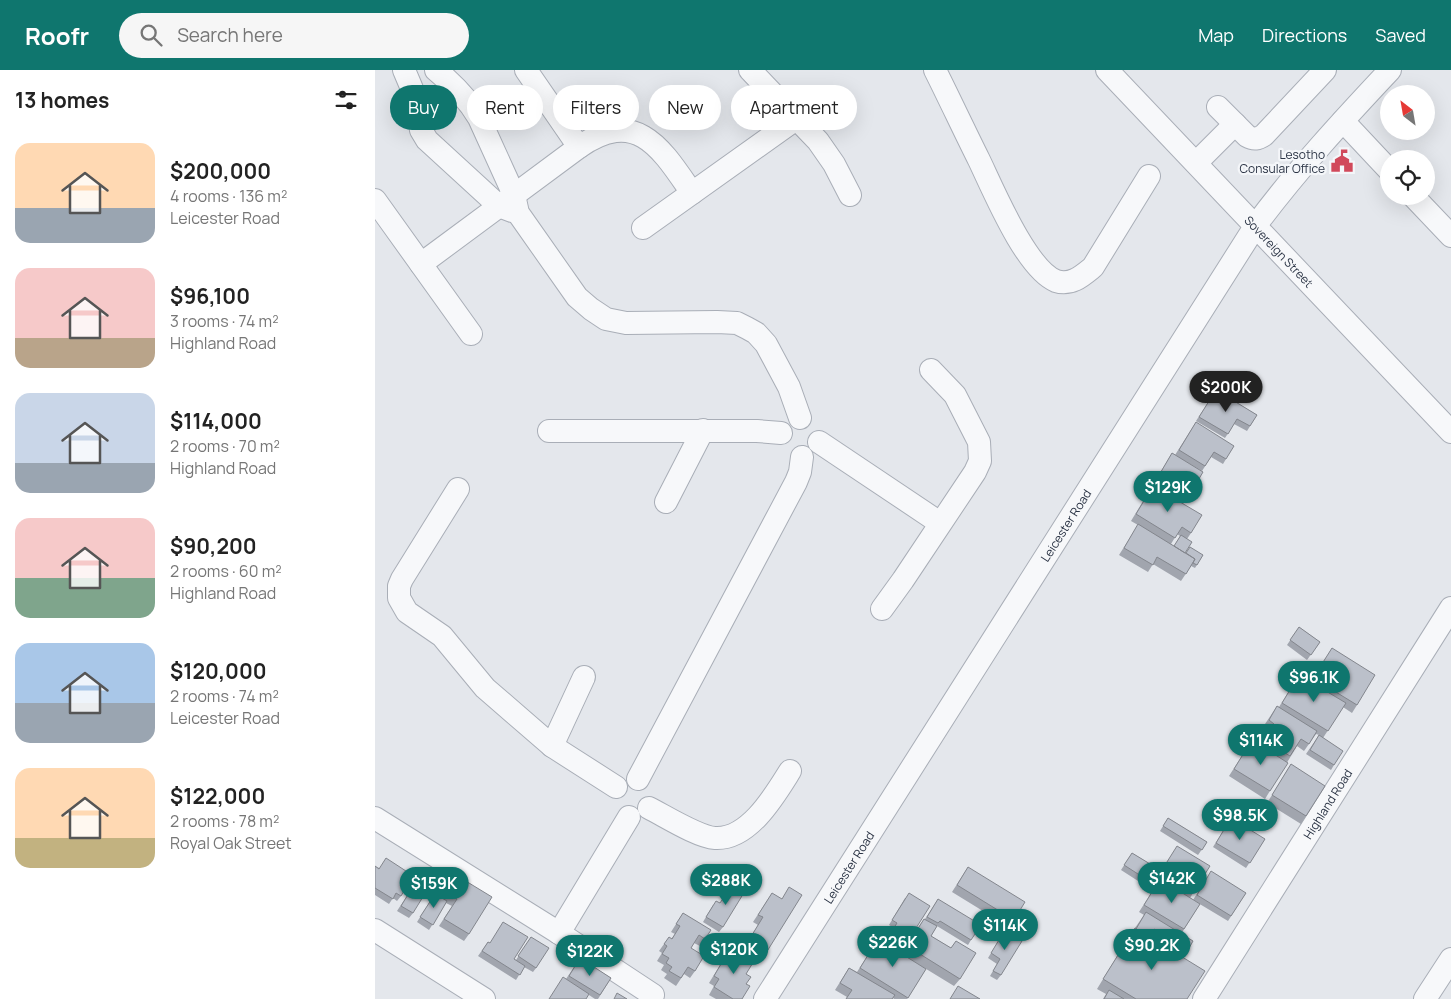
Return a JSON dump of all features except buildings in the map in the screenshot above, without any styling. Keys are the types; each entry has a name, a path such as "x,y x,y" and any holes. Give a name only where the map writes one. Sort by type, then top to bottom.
{"street":[{"path":"404,70 410,85"},
{"path":"526,70 579,147"},
{"path":"750,70 764,85"},
{"path":"935,70 1011,227 1042,271 1055,280 1067,283 1082,277 1093,267 1149,176"},
{"name":"Sovereign Street","path":"1107,70 1447,422"},
{"path":"1218,107 1251,139 1255,139 1264,135 1325,70"},
{"name":"Leicester Road","path":"765,999 1256,225 1343,120 1390,70"},
{"path":"428,85 440,74 463,95 479,118 510,205"},
{"path":"1343,120 1380,160"},
{"path":"1196,163 1235,124"},
{"path":"421,130 427,140 510,205 577,296 606,319 626,323 737,323 756,333 766,344 789,387 800,418"},
{"path":"421,264 510,205 579,147 602,134 619,130 633,132 655,144 693,192"},
{"path":"643,228 780,130"},
{"path":"806,130 827,152 850,195"},
{"path":"375,200 471,334"},
{"path":"1422,205 1451,236"},
{"path":"882,609 975,472 979,461 979,442 955,394 931,370"},
{"path":"800,418 809,420 819,434 819,442 816,450 810,455 802,458 793,456 785,451 781,443 781,433 784,426 791,420 800,418"},
{"path":"549,431 703,430 781,433"},
{"path":"666,502 703,430"},
{"path":"819,442 940,523"},
{"path":"638,778 796,482 802,458"},
{"path":"458,489 402,579 399,586 399,598 407,612 443,636 485,688 553,746 615,787"},
{"name":"Highland Road","path":"1204,999 1451,608"},
{"path":"553,746 584,678"},
{"path":"559,933 639,812 651,800 651,790 645,783 638,778 625,779 615,787 613,794 613,802 621,814 639,812 714,838 726,837 748,826 773,798 790,771"},
{"path":"375,818 559,933 653,995"},
{"path":"375,930 484,999"},
{"path":"1425,999 1451,959"}],"place":[{"name":"Lesotho Consular Office","path":"1342,161"}]}
